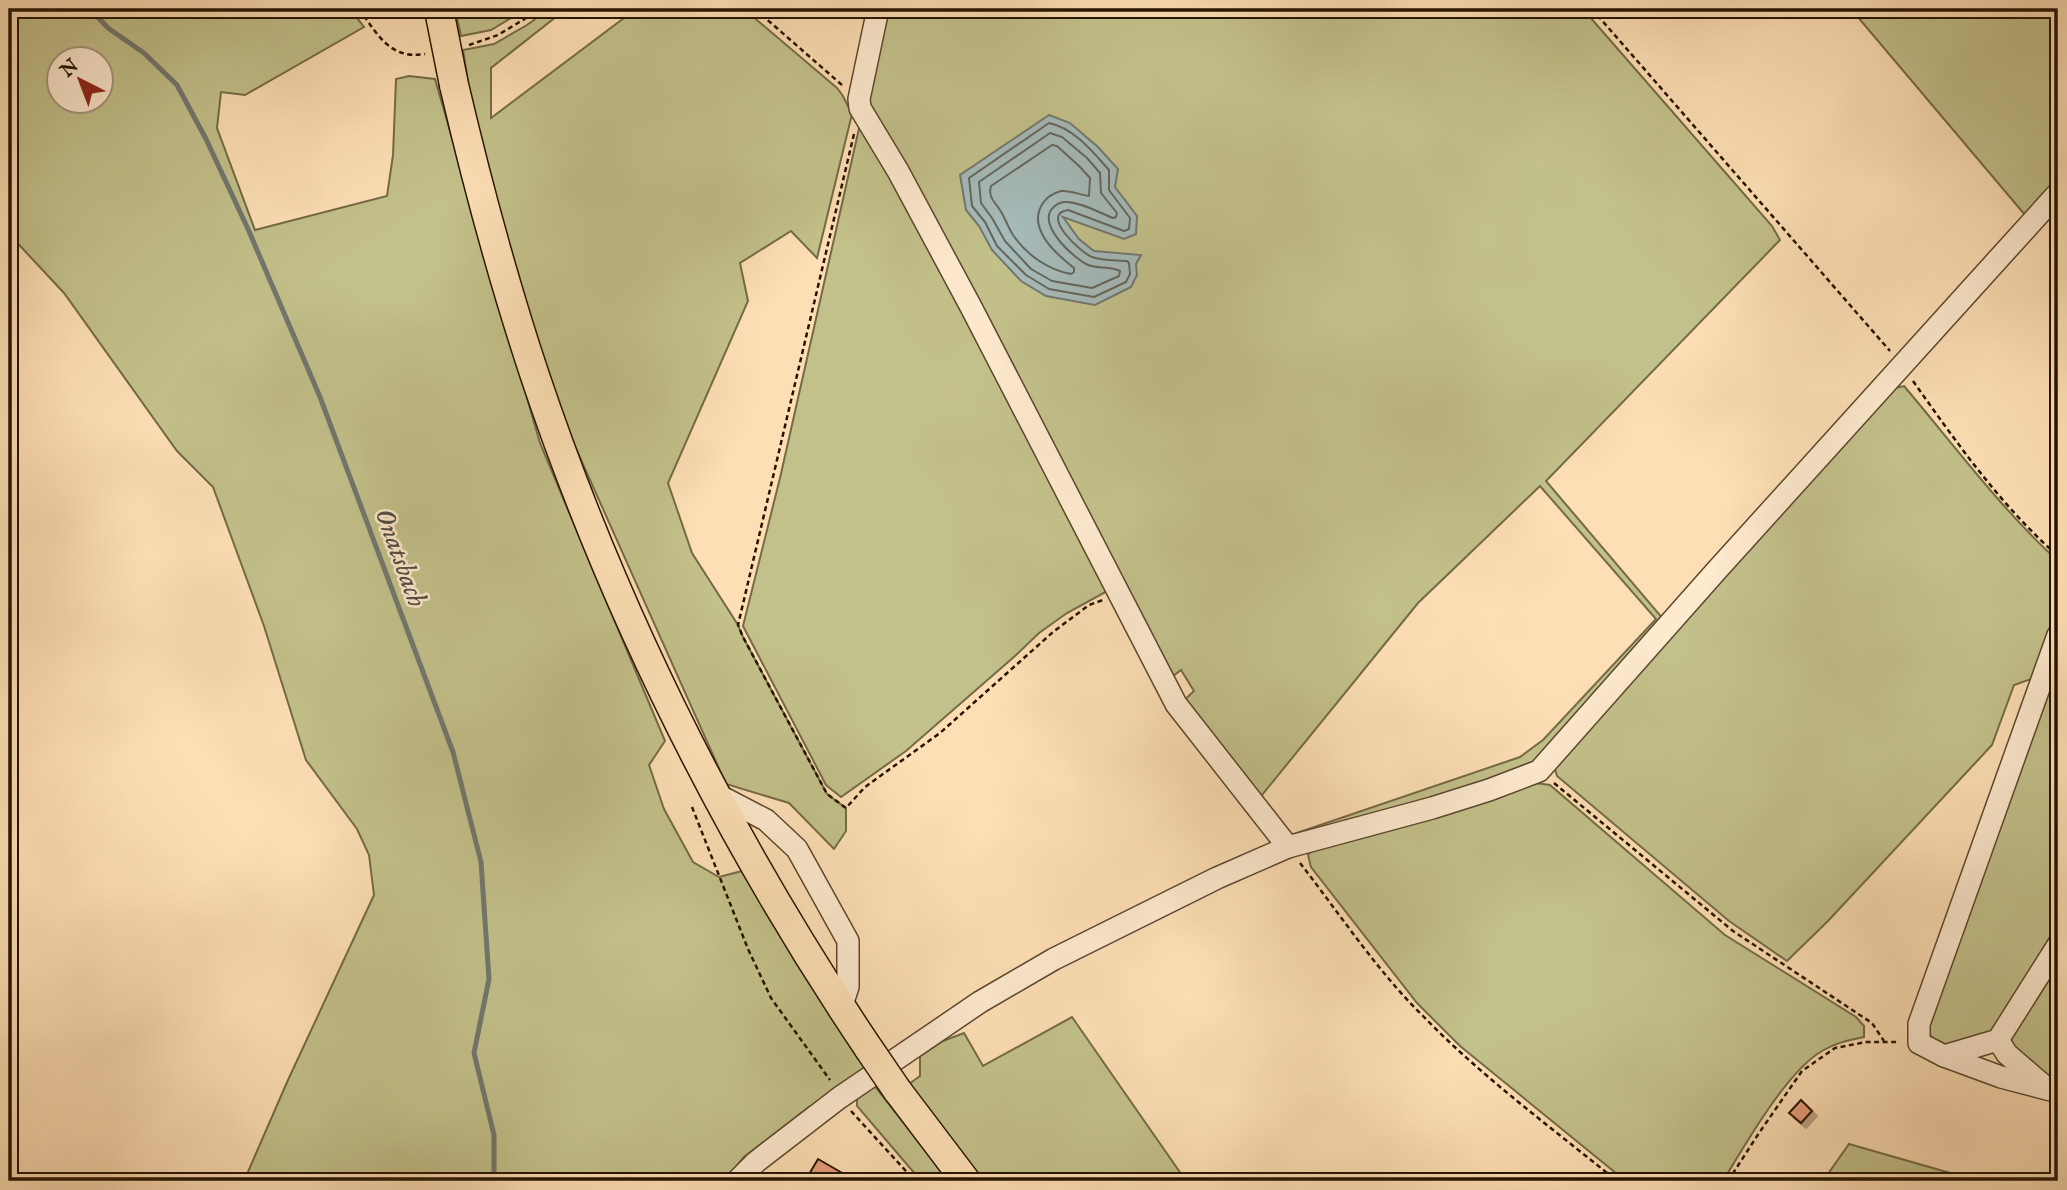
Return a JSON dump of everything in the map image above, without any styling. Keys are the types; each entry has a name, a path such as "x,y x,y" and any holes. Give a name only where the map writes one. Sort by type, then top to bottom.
{"main road":[{"path":"439,12 454,85 494,244 535,377 588,519 676,715 704,800 776,902 841,1008 897,1090 966,1181"}],"street":[{"path":"878,9 859,104 904,183 1176,704 1288,847"},
{"path":"737,1181 756,1162 839,1098 980,1002 1054,958 1217,878 1288,847 1478,794 1539,771 2058,193"},
{"path":"2052,1090 2001,1077 1944,1056 1919,1043 1919,1024 2058,635"},
{"path":"704,800 766,820 797,849 848,941 848,987 841,1008"},
{"path":"1944,1056 1998,1040 2058,945"},
{"path":"1998,1040 2007,1054 2052,1090"}],"path":[{"path":"359,9 389,48"},
{"path":"755,9 859,104 738,625 827,794 846,808 865,787 940,733 1054,632 1089,606 1119,594"},
{"path":"1592,9 1903,366 1963,451 2036,536 2058,556"},
{"path":"1539,771 1733,931 1872,1023 1884,1041 1835,1048 1802,1072 1728,1181"},
{"path":"704,800 748,949 771,998 828,1076 839,1098 915,1181"},
{"path":"1288,847 1373,958 1422,1016 1479,1068 1617,1181"}],"shaded area":[{"path":"9,9 350,9 364,27 245,95 221,92 217,128 255,230 387,196 393,155 396,79 409,76 435,79 540,443 665,741 649,765 664,809 693,862 719,877 746,870 872,1073 839,1098 809,1107 744,1157 724,1181 244,1181 374,895 369,855 357,829 306,760 264,626 213,487 177,451 64,293 9,234"},
{"path":"455,9 526,9 491,30 461,36"},
{"path":"549,9 566,9 491,68 491,118 636,9 744,9 837,88 852,114 817,258 791,231 740,263 748,301 668,483 692,553 738,625 827,794 846,808 846,831 834,849 789,803 726,784 569,433 518,284 468,93 463,50 494,44"},
{"path":"885,9 1583,9 1772,226 1780,240 1546,481 1664,620 1544,754 1519,772 1301,838 1288,836 1520,757 1543,740 1656,619 1540,486 1418,603 1258,800 1182,702 1194,691 1181,670 1168,680 863,102"},
{"path":"1851,9 2058,9 2058,179 2025,215"},
{"path":"860,124 1027,426 1111,589 1067,613 1039,633 906,751 841,797 826,785 743,626 780,478"},
{"path":"1904,386 1997,498 2058,561 2058,620 2037,677 2014,685 1992,745 1828,921 1787,961 1729,921 1557,776 1554,766 1578,743 1584,728 1891,389"},
{"path":"2058,650 2058,919 2035,970 1999,1026 1990,1032 1948,1047 1931,1039 1929,1027"},
{"path":"1528,782 1550,785 1725,935 1856,1017 1864,1026 1864,1037 1827,1048 1795,1075 1755,1129 1723,1181 1624,1181 1460,1046 1417,1003 1311,867 1308,855 1315,846"},
{"path":"2058,951 2058,1083 2051,1081 2008,1041"},
{"path":"1072,1017 1186,1181 981,1181 909,1084 920,1076 920,1056 943,1041 964,1033 983,1066"},
{"path":"873,1084 949,1181 921,1181 857,1106 857,1094"},
{"path":"1849,1144 1978,1181 1823,1181"}],"water":[{"path":"1049,115 1070,123 1118,169 1115,187 1137,216 1136,234 1124,239 1063,217 1079,239 1094,251 1141,255 1136,264 1137,275 1131,287 1095,305 1046,296 1021,281 992,250 979,226 966,210 960,175"}],"building":[{"path":"1801,1100 1812,1111 1801,1123 1789,1113"},
{"path":"818,1159 856,1181 805,1181"}],"waterway":[{"name":"Onatsbach","path":"90,9 108,28 144,53 177,85 206,139 320,397 453,752 481,862 489,979 474,1053 494,1135 494,1181"}]}
